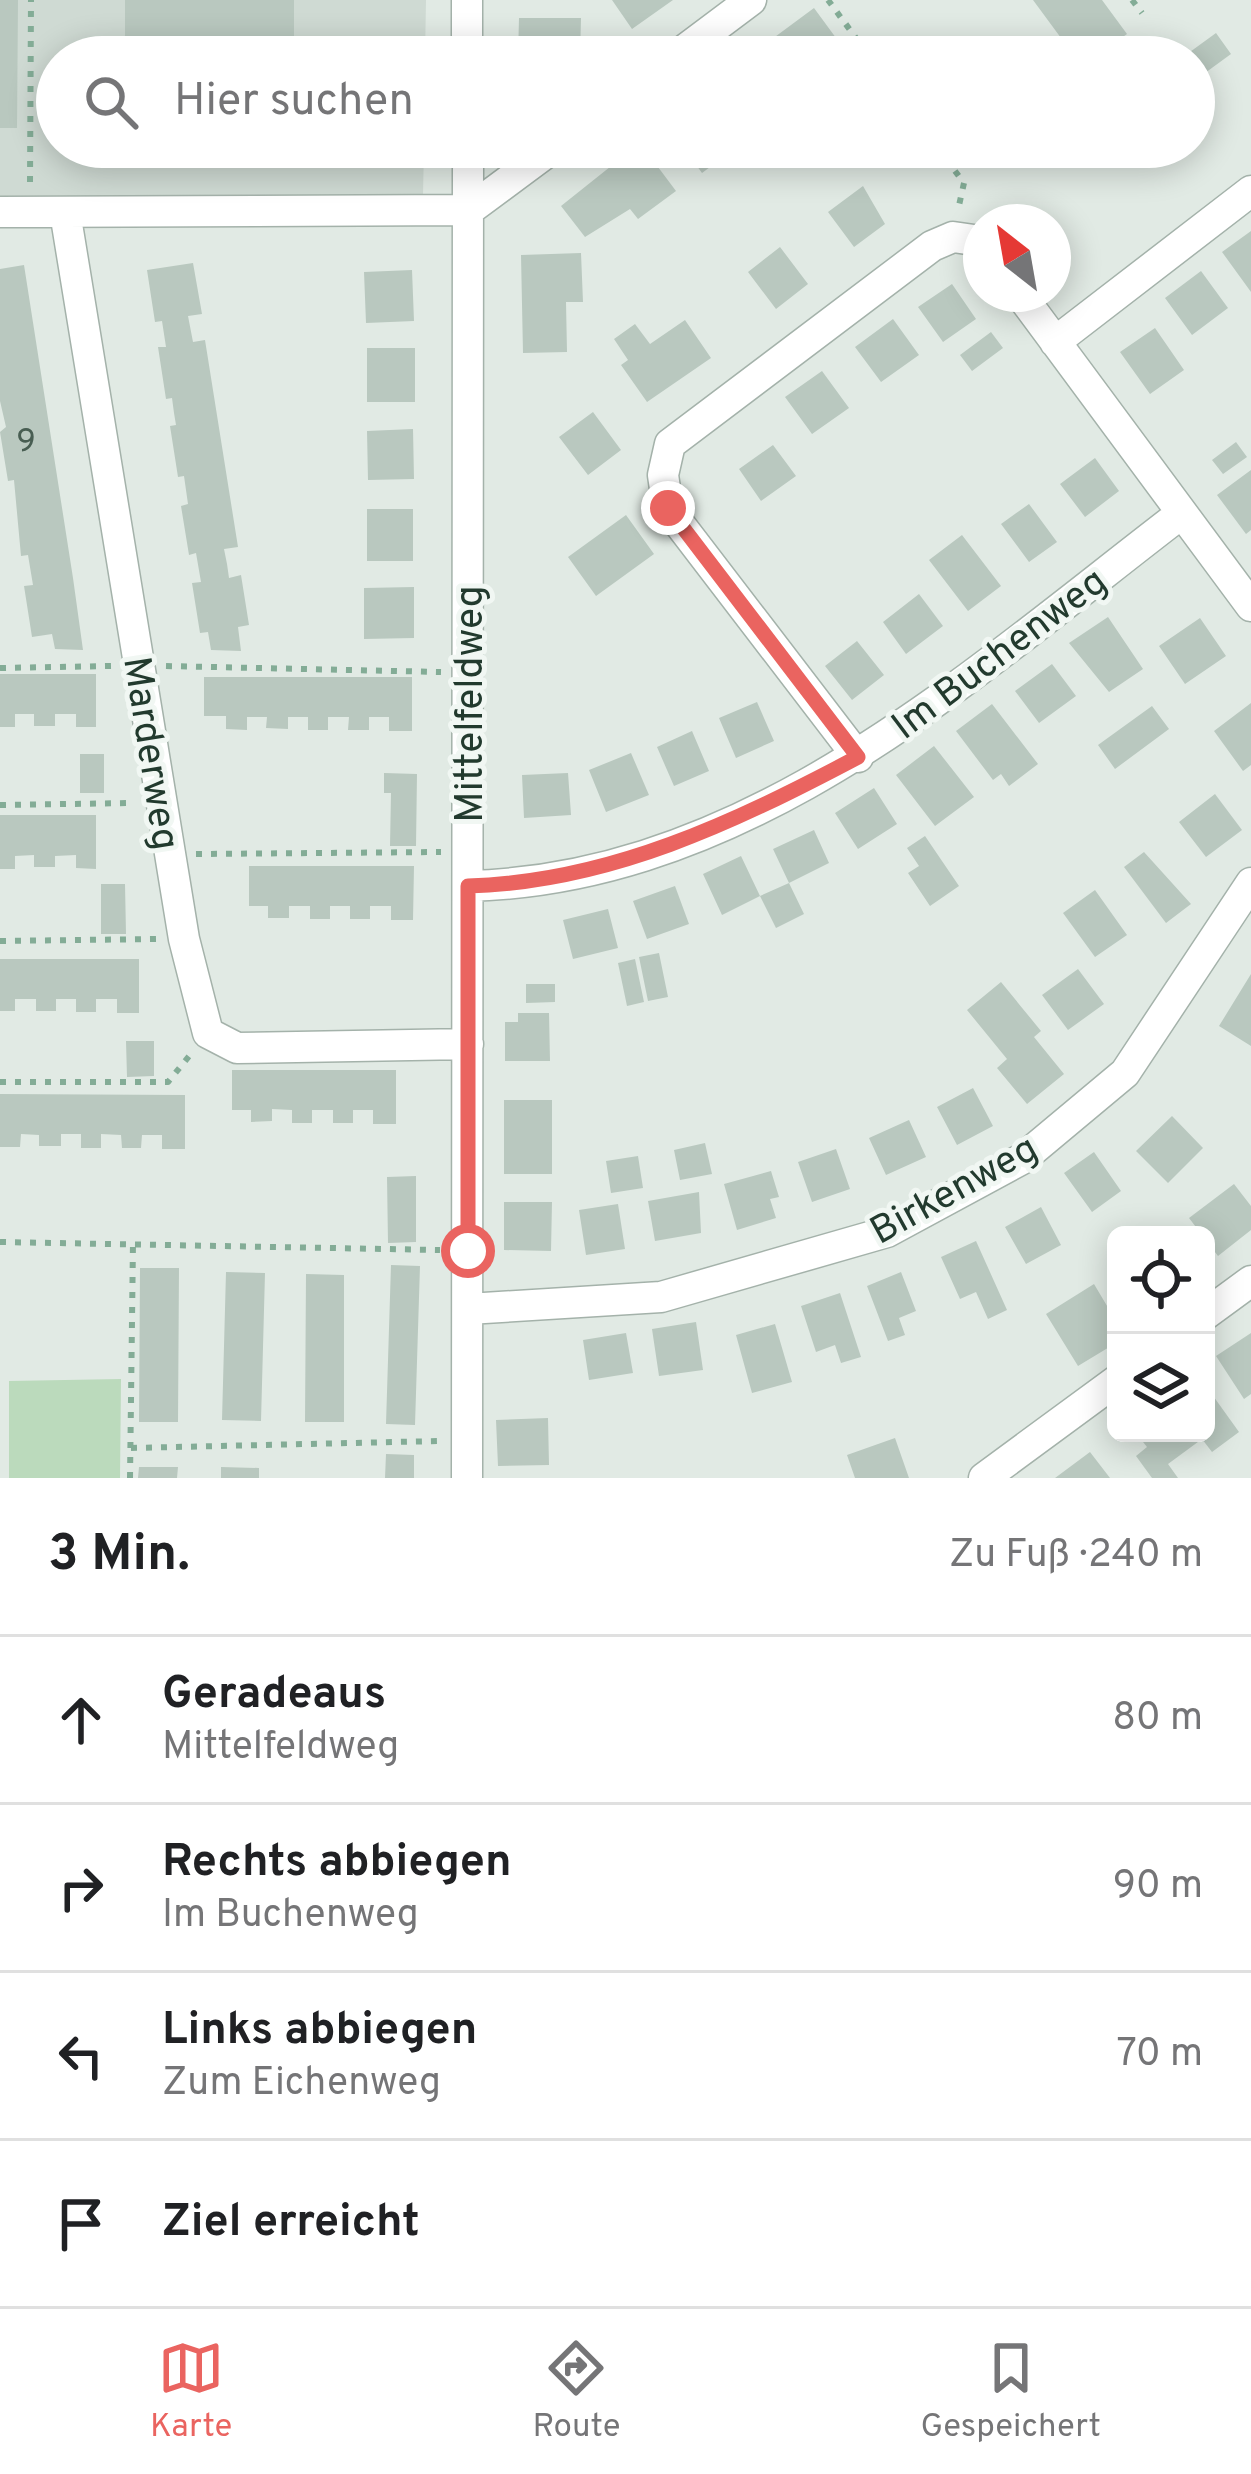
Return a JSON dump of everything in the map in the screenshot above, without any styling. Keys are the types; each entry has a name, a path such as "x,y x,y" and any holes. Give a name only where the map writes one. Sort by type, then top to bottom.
{"street":[{"path":"466,0 467,36"},
{"path":"703,36 752,0"},
{"name":"Mittelfeldweg","path":"467,1478 468,168"},
{"path":"15,212 469,210 526,168"},
{"path":"1055,342 1251,191"},
{"name":"Marderweg","path":"65,212 184,939 208,1033"},
{"path":"858,757 668,508 663,475 670,445 932,246 963,241"},
{"path":"1033,312 1251,606"},
{"name":"Im Buchenweg","path":"468,886 527,885 620,864 708,831 858,757 1182,513"},
{"name":"Birkenweg","path":"468,1309 661,1297 887,1232 1003,1169 1125,1073 1251,884"},
{"path":"208,1033 237,1048 468,1044"},
{"path":"1215,1307 1251,1281"},
{"path":"984,1478 1107,1388"}],"path":[{"path":"15,212 31,0"},
{"path":"828,0 855,36"},
{"path":"1132,0 1142,13"},
{"path":"953,168 964,183 967,204"},
{"path":"0,668 468,672"},
{"path":"0,805 162,803"},
{"path":"170,854 468,852"},
{"path":"0,941 184,939"},
{"path":"0,1082 168,1082 208,1033"},
{"path":"0,1242 468,1251"},
{"path":"130,1478 133,1242"},
{"path":"131,1448 467,1441"}],"shaded area":[{"path":"0,0 426,0 425,36 36,36 36,168 424,168 423,195 0,198"}],"green space":[{"path":"121,1379 120,1478 9,1478 9,1381"}],"building":[{"path":"0,0 18,0 17,128 0,128"},
{"path":"125,0 294,0 294,36 125,36"},
{"path":"612,0 673,0 632,29"},
{"path":"1033,0 1102,0 1127,34 1124,36 1060,36"},
{"path":"814,8 835,36 776,36"},
{"path":"519,18 581,18 581,36 519,36"},
{"path":"1216,33 1231,54 1215,66 1215,36"},
{"path":"609,168 659,168 676,191 638,219 630,209 585,237 561,206"},
{"path":"863,186 885,224 854,247 828,212"},
{"path":"1251,231 1251,292 1222,252"},
{"path":"780,247 808,284 776,309 748,272"},
{"path":"581,253 583,302 566,302 567,352 523,353 521,255"},
{"path":"193,263 202,314 188,316 193,342 205,340 238,547 224,549 229,578 241,575 249,625 238,627 241,651 211,650 208,632 200,633 192,583 201,582 196,553 189,555 181,506 188,504 184,476 178,477 170,426 176,425 172,398 166,399 158,347 166,347 162,321 155,322 147,270"},
{"path":"24,265 83,650 55,649 52,634 32,637 24,586 33,585 28,555 21,556 14,480 8,481 0,432 6,427 0,401 0,269"},
{"path":"412,270 414,321 366,323 364,272"},
{"path":"1201,271 1228,308 1192,335 1165,298"},
{"path":"952,284 963,300 963,312 971,312 976,319 943,342 918,307"},
{"path":"893,319 919,355 881,382 855,347"},
{"path":"685,320 711,358 647,402 621,365 628,360 614,339 635,324 650,344"},
{"path":"1155,328 1184,370 1150,394 1120,352"},
{"path":"991,332 1003,348 972,371 960,355"},
{"path":"367,348 415,348 415,402 367,402"},
{"path":"822,371 849,408 812,434 785,397"},
{"path":"593,412 621,450 588,475 559,437"},
{"path":"413,429 414,479 368,480 367,431"},
{"path":"1236,442 1247,457 1223,474 1212,460"},
{"path":"773,445 796,476 761,501 739,469"},
{"path":"1095,458 1119,491 1085,517 1060,484"},
{"path":"1251,470 1251,530 1246,534 1217,495"},
{"path":"1029,504 1057,542 1029,562 1001,524"},
{"path":"367,509 413,509 413,561 367,561"},
{"path":"626,515 654,554 596,596 568,557"},
{"path":"962,535 1001,586 968,611 929,560"},
{"path":"414,587 414,638 364,639 364,588"},
{"path":"919,594 943,626 906,654 883,622"},
{"path":"1108,617 1143,669 1109,692 1069,643"},
{"path":"1200,618 1226,656 1185,684 1159,646"},
{"path":"857,641 884,675 852,700 825,666"},
{"path":"1052,664 1076,696 1039,723 1015,691"},
{"path":"0,674 96,674 96,727 76,727 76,714 55,714 55,726 34,726 34,714 15,714 15,727 0,727"},
{"path":"204,677 412,677 412,731 389,731 389,717 369,717 369,730 348,730 349,717 328,717 328,730 308,730 308,717 288,717 288,729 266,728 267,717 247,717 247,730 226,729 226,716 204,716"},
{"path":"757,702 774,741 736,758 719,718"},
{"path":"1251,703 1251,765 1243,771 1214,731"},
{"path":"992,704 1038,764 1009,786 1001,774 993,780 956,731"},
{"path":"1152,706 1169,729 1115,769 1098,745"},
{"path":"692,731 709,771 674,786 657,747"},
{"path":"934,746 974,797 935,826 896,775"},
{"path":"631,753 649,795 606,812 589,770"},
{"path":"80,754 104,754 104,793 80,793"},
{"path":"384,773 417,774 416,846 390,846 391,793 384,793"},
{"path":"568,773 571,815 524,818 522,775"},
{"path":"874,788 897,824 858,849 835,813"},
{"path":"1215,794 1242,830 1206,857 1179,822"},
{"path":"0,815 96,815 96,869 76,868 76,855 55,856 55,867 34,867 34,855 15,856 15,869 0,869"},
{"path":"814,830 829,863 789,883 773,849"},
{"path":"925,836 959,886 930,906 908,873 919,866 907,848"},
{"path":"1144,852 1191,904 1166,923 1124,867"},
{"path":"741,856 760,896 722,915 703,874"},
{"path":"249,866 414,866 413,920 391,920 391,906 370,906 370,919 350,919 350,906 330,906 330,919 310,919 310,906 289,906 289,918 268,918 268,906 249,906"},
{"path":"789,883 804,914 776,928 760,896"},
{"path":"101,884 125,884 126,934 101,934"},
{"path":"675,886 689,924 647,939 633,901"},
{"path":"1095,890 1127,935 1095,957 1063,913"},
{"path":"608,909 618,948 573,959 563,920"},
{"path":"659,953 668,997 648,1001 639,957"},
{"path":"0,959 139,959 139,1013 117,1013 117,999 96,999 96,1012 76,1012 76,999 56,999 56,1011 36,1011 36,999 15,999 15,1011 0,1011"},
{"path":"635,959 644,1002 627,1006 618,963"},
{"path":"1078,969 1104,1004 1068,1030 1042,995"},
{"path":"1251,974 1251,1046 1219,1026"},
{"path":"1001,982 1041,1031 1034,1037 1064,1074 1027,1104 997,1068 1007,1059 967,1010"},
{"path":"526,984 555,984 555,1002 526,1003"},
{"path":"518,1013 549,1013 550,1061 505,1061 505,1022 518,1022"},
{"path":"126,1041 154,1041 154,1076 127,1077"},
{"path":"232,1070 396,1070 396,1124 373,1124 373,1110 353,1110 353,1123 333,1123 333,1110 312,1110 312,1123 292,1123 292,1110 272,1109 272,1121 251,1122 251,1110 232,1110"},
{"path":"973,1088 993,1126 957,1145 937,1107"},
{"path":"0,1094 185,1095 185,1149 162,1149 162,1135 142,1135 141,1148 122,1148 121,1135 101,1134 101,1148 81,1148 81,1134 61,1134 61,1146 39,1146 39,1135 21,1134 20,1147 0,1147"},
{"path":"504,1100 552,1100 552,1174 504,1174"},
{"path":"1172,1116 1203,1148 1168,1183 1136,1151"},
{"path":"909,1120 926,1157 886,1175 869,1138"},
{"path":"705,1143 712,1174 680,1180 674,1150"},
{"path":"836,1149 850,1189 812,1202 798,1162"},
{"path":"1094,1152 1121,1191 1092,1212 1064,1173"},
{"path":"638,1156 643,1188 611,1193 606,1161"},
{"path":"771,1171 779,1197 770,1199 776,1218 737,1230 724,1184"},
{"path":"416,1176 416,1242 388,1243 387,1177"},
{"path":"1234,1184 1251,1206 1251,1230 1218,1256 1215,1226 1195,1226 1189,1218"},
{"path":"699,1192 701,1233 655,1241 648,1201"},
{"path":"504,1202 552,1202 551,1251 504,1250"},
{"path":"618,1204 625,1249 586,1255 579,1210"},
{"path":"1041,1207 1061,1245 1026,1264 1005,1227"},
{"path":"976,1241 1007,1310 988,1319 976,1292 960,1299 941,1257"},
{"path":"391,1265 420,1266 415,1425 386,1424"},
{"path":"140,1268 179,1268 178,1422 139,1422"},
{"path":"226,1272 265,1273 261,1421 222,1420"},
{"path":"901,1272 916,1311 899,1318 905,1335 888,1341 867,1286"},
{"path":"306,1274 344,1275 344,1422 305,1422"},
{"path":"1094,1284 1107,1306 1107,1348 1078,1366 1046,1314"},
{"path":"840,1293 861,1357 841,1363 835,1345 816,1352 801,1306"},
{"path":"696,1322 703,1370 659,1376 652,1329"},
{"path":"775,1324 792,1382 752,1393 736,1335"},
{"path":"626,1333 633,1373 589,1380 583,1340"},
{"path":"1251,1333 1251,1394 1244,1399 1216,1356"},
{"path":"1215,1399 1239,1432 1212,1452 1204,1442 1215,1442"},
{"path":"548,1418 549,1465 498,1466 496,1420"},
{"path":"895,1438 909,1478 855,1478 847,1455"},
{"path":"1143,1442 1198,1442 1168,1464 1178,1478 1152,1478 1136,1456 1147,1447"},
{"path":"1090,1452 1110,1478 1055,1478"},
{"path":"386,1454 414,1455 414,1478 385,1478"},
{"path":"139,1467 178,1467 177,1478 138,1478"},
{"path":"221,1467 259,1468 259,1478 221,1478"}],"route":[{"path":"468,1251 468,886 527,885 620,864 708,831 858,757 668,508"}]}
